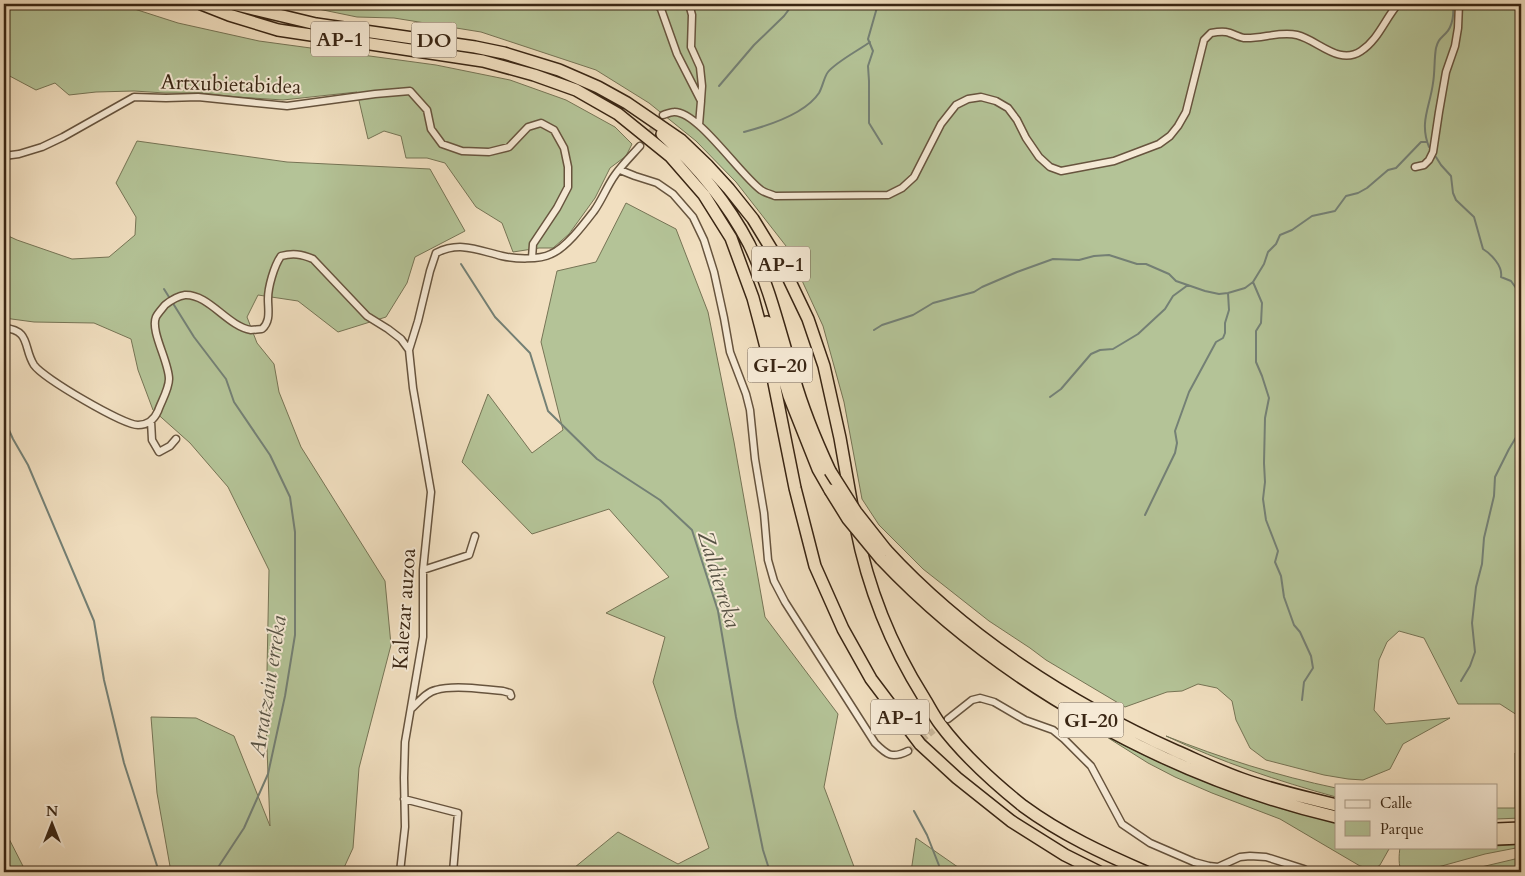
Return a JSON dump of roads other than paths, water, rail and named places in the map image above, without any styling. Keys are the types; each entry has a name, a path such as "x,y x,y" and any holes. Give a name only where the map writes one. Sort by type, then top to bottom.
{"highway":[{"name":"AP-1","path":"201,4 278,30 483,61 534,75 576,90 618,114 670,156 704,195 731,238 762,328 795,488 815,566 843,629 871,679 920,744 956,778 1011,820 1065,855 1099,872"},
{"name":"DO","path":"233,4 316,24 423,38 504,53 559,70 598,87 627,103"},
{"name":"AP-1","path":"627,103 681,140 707,165 753,219 786,273 808,319 824,366 840,438 861,553 879,612 905,668 940,724 972,761 1025,807 1069,835 1117,860 1146,872"},
{"name":"GI-20","path":"627,103 676,146 699,170 720,197 742,231 759,266 800,397 821,452 830,470 883,554 905,570 929,593 974,630 1026,668 1080,702 1159,743 1242,779 1335,805"},
{"name":"GI-20","path":"731,238 760,298 789,396 818,469 848,519 883,554 920,598 978,646 1084,716 1147,749 1199,772 1272,800 1335,817"},
{"path":"1498,829 1521,828"},
{"path":"1498,839 1521,838"}],"street":[{"path":"656,4 661,9 677,54 701,101"},
{"path":"689,4 692,15 691,47 700,68 702,86 699,125"},
{"path":"663,115 674,112 687,115 699,125 751,182 763,192 775,196 888,195 902,188 914,177 941,124 956,105 968,99 981,97 996,101 1008,108 1018,120 1026,138 1039,157 1050,167 1061,171 1082,168 1114,161 1148,150 1170,136 1186,112 1204,40 1211,33 1224,32 1244,38 1279,34 1298,35 1319,44 1333,53 1344,56 1359,52 1375,39 1388,15 1398,4"},
{"path":"1416,167 1424,165 1433,152 1446,72 1455,46 1459,4"},
{"name":"Artxubietabidea","path":"4,156 20,154 42,147 134,97 198,97 286,106 410,91 427,110 431,129 442,144 462,151 489,152 509,147 528,127 541,123 554,130 564,148 568,167 568,187 558,208 533,244 532,258"},
{"name":"Kalezar auzoa","path":"400,872 405,827 405,742 422,637 423,570 430,492 413,388 409,350 430,270 436,253 447,248 463,246 505,256 532,258 551,254 566,244 594,211 616,174 640,146"},
{"path":"620,170 657,183 673,194 692,217 704,240 714,272 730,352 750,410 755,459 764,513 768,560 774,581 785,602 874,743 882,751 889,754 898,756 908,751"},
{"path":"4,328 13,329 25,338 34,366 68,390 126,423 137,426 147,424 155,418 169,383 169,370 155,330 155,319 160,311 172,300 184,295 199,297 234,322 250,330 262,329 267,325 269,314 268,297 276,263 281,256 302,254 313,259 367,316 401,339 409,350"},
{"path":"150,422 152,440 159,452 170,446 176,439"},
{"path":"423,570 469,555 475,536"},
{"path":"411,709 435,690 454,688 503,691 510,693 511,696"},
{"path":"948,719 972,700 980,698 994,702 1026,720 1053,730 1091,766 1122,824 1150,843 1194,862 1218,867 1240,857 1266,857 1309,872"},
{"path":"404,800 458,813 453,872"}],"waterway":[{"path":"719,86 793,4"},
{"path":"878,4 868,39 873,51 868,66 869,123 882,144"},
{"path":"1429,147 1426,138 1425,122 1434,79 1436,48 1452,23 1453,4"},
{"path":"744,132 774,123 805,107 819,93 827,74 832,68 870,42"},
{"path":"874,330 882,325 913,315 933,303 974,292 1017,272 1053,259 1079,260 1109,255 1137,264 1146,264 1169,274 1176,281 1205,291 1219,294 1245,288 1253,282 1264,264 1268,252 1276,244 1280,235 1292,230 1312,216 1335,211 1346,196 1367,188 1388,170 1396,168 1421,142 1427,142"},
{"path":"1436,157 1451,176 1453,193 1456,200 1474,217 1483,249 1493,257 1500,269 1501,277 1511,281 1521,295"},
{"name":"Zaldierreka","path":"461,264 495,317 530,353 548,411 597,459 660,500 692,530 718,611 736,717 763,850 770,872"},
{"path":"1253,282 1262,303 1261,323 1256,331 1256,362 1269,398 1265,418 1265,482 1263,499 1266,520 1278,551 1275,562 1281,576 1284,597 1294,625 1300,632 1311,656 1313,668 1304,682 1302,700"},
{"path":"1050,397 1061,389 1091,354 1100,350 1113,349 1138,334 1165,309 1173,296 1188,285"},
{"name":"Arratzain erreka","path":"164,289 194,337 226,379 234,402 270,455 290,497 295,532 295,635 285,696 268,774 244,828 215,872"},
{"path":"1145,515 1175,453 1177,443 1175,431 1189,392 1216,342 1223,338 1225,333 1225,323 1229,310 1228,293"},
{"name":"Arratzain erreka","path":"4,419 28,465 94,621 104,680 124,763 159,872"},
{"path":"1461,681 1470,666 1475,652 1472,623 1476,587 1482,564 1484,538 1494,496 1495,477 1521,429"},
{"path":"914,811 927,835 940,868 944,872"}],"tunnel":[{"path":"640,146 663,115"},
{"path":"908,751 948,719"}]}
